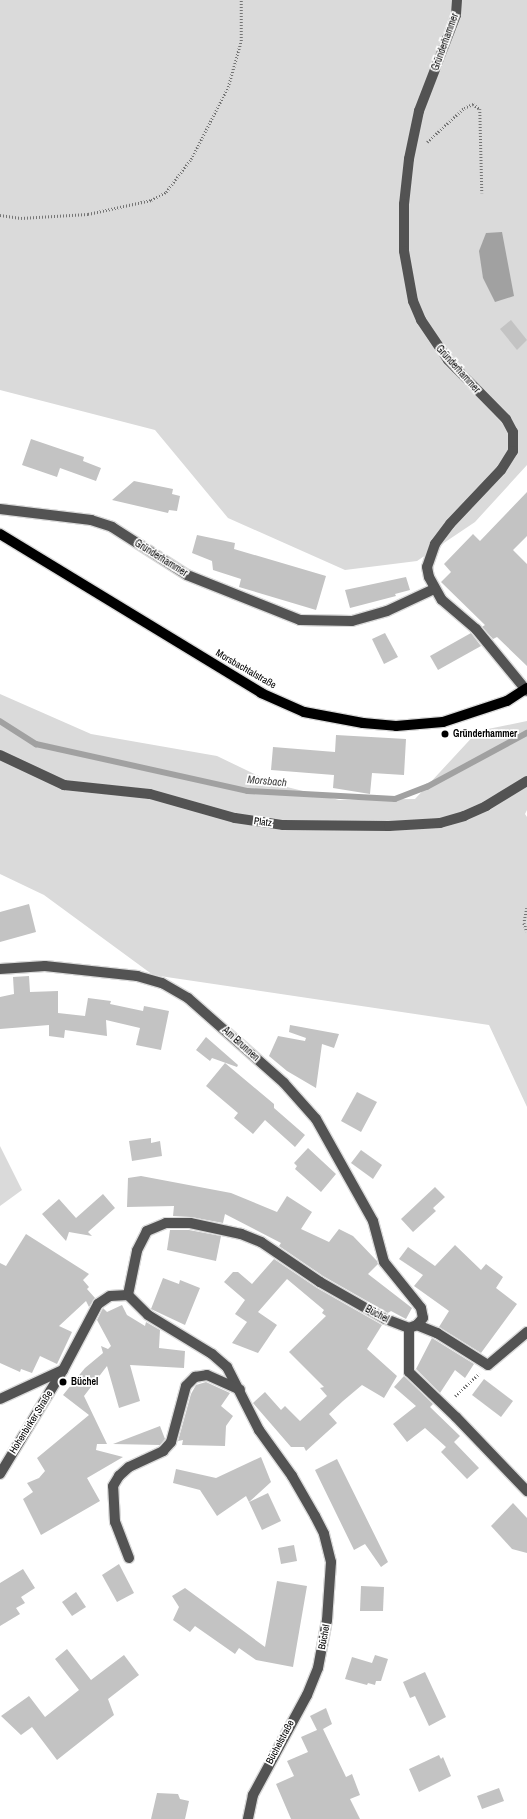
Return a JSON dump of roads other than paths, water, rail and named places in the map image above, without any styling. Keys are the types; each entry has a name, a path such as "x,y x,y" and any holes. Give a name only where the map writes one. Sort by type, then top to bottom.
{"main road":[{"name":"Morsbachtalstraße","path":"0,534 262,693 304,712 363,723 396,726 443,722 507,701 527,689"}],"street":[{"name":"Gründerhammer","path":"457,0 456,15 419,111 409,159 404,204 404,251 413,301 429,335 448,360 506,419 512,432 513,451 500,470 450,524 435,544 427,567 434,589 442,600 476,629 527,689"},
{"name":"Gründerhammer","path":"0,509 91,520 112,527 188,575 300,620 352,621 387,611 434,589"},
{"name":"Platz","path":"0,755 64,785 150,794 235,818 283,825 389,826 440,823 464,816 486,806 527,781"},
{"name":"Am Brunnen","path":"0,969 44,966 137,976 162,983 188,998 284,1083 316,1119 373,1221 384,1262 421,1308 423,1318 413,1327"},
{"name":"Büchel","path":"318,1668 331,1592 328,1548 305,1497 259,1430 234,1377 220,1360 148,1315 128,1295 137,1251 147,1231 166,1223 190,1223 241,1234 261,1242 320,1282 385,1319 437,1333 488,1365 527,1332"},
{"path":"0,1399 64,1370 98,1304 110,1296 128,1295"},
{"path":"413,1327 409,1372 435,1395 527,1492"},
{"name":"Hohenbirker Straße","path":"0,1474 64,1370"},
{"path":"129,1558 115,1522 113,1486 119,1476 129,1467 163,1451 172,1442 186,1386 195,1377 207,1375 240,1390"},
{"name":"Büchelstraße","path":"248,1819 253,1795 307,1695 318,1668"}],"waterway":[{"name":"Morsbach","path":"0,721 36,744 248,791 395,799 427,787 527,733"}],"place":[{"name":"Gründerhammer","path":"445,734"},
{"name":"Büchel","path":"63,1382"}]}
